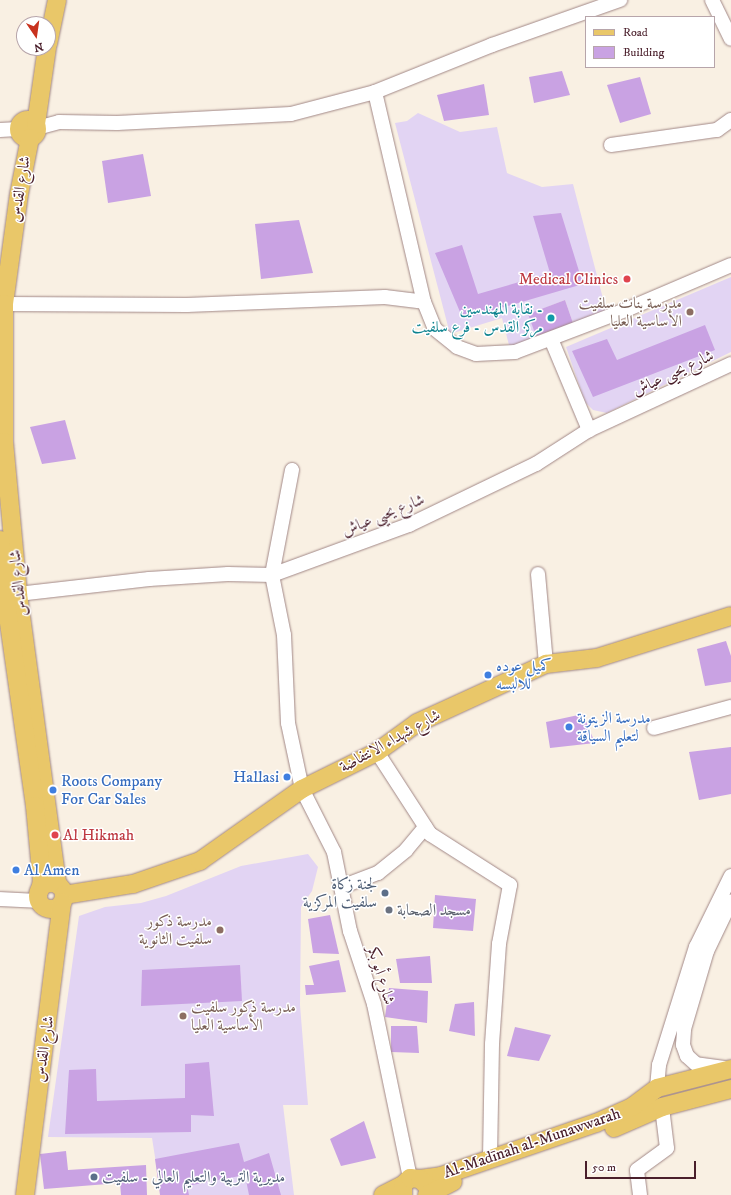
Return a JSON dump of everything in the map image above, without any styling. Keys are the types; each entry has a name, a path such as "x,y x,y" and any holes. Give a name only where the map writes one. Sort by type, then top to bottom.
{"main road":[{"path":"42,16 45,0"},
{"path":"54,16 57,0"},
{"name":"شارع القدس","path":"25,1195 52,897 18,594 4,442 4,304 35,56"},
{"name":"شارع القدس","path":"0,251 27,129 46,56"},
{"name":"شارع القدس","path":"0,540 5,595 34,801 42,881 52,897 14,1195"},
{"name":"شارع شهداء الانتفاضة","path":"52,897 133,884 200,861 302,788 377,752 417,723 546,664 597,658 731,616"},
{"name":"Al-Madīnah al-Munawwarah","path":"415,1188 430,1179 613,1117 632,1107 657,1088 731,1069"},
{"path":"383,1195 415,1188 441,1187 595,1136 662,1107 731,1089"}],"street":[{"path":"712,0 731,39"},
{"path":"0,130 27,129 59,122 117,123 291,114 376,92 492,45 614,2"},
{"path":"376,92 424,302 435,329 457,347 476,354 514,352 551,339 731,265"},
{"path":"611,145 717,130 731,120"},
{"path":"4,304 187,305 385,298 424,302"},
{"path":"551,339 589,430"},
{"name":"شارع يحيى عياش","path":"18,594 149,579 228,574 272,575 409,525 536,464 589,430 731,364"},
{"path":"272,575 292,470"},
{"path":"538,574 546,664"},
{"name":"شارع أبو بكر","path":"272,575 284,635 288,723 302,788 334,852 350,931 374,1004 415,1188"},
{"path":"654,728 731,707"},
{"path":"377,752 430,834 510,885 499,944 492,1044 490,1158"},
{"path":"341,887 378,873 406,850 425,827"},
{"path":"657,1088 659,1065 696,947 731,876"},
{"path":"0,899 52,897"},
{"path":"731,901 706,951 684,1030 683,1045 687,1056 696,1064 731,1069"},
{"path":"640,1195 637,1170 667,1148 662,1107"}],"shaded area":[{"path":"418,113 460,132 497,127 507,173 542,187 573,184 606,310 573,323 565,300 529,314 536,336 524,349 509,345 502,318 450,334 395,123 407,121"},
{"name":"مدرسة بنات سلفيت الأساسية العليا","path":"731,277 731,352 607,413 593,410 585,402 566,347"},
{"path":"308,854 318,867 312,891 301,907 300,1005 308,1105 283,1105 294,1195 161,1195 152,1138 48,1137 79,916 105,907 141,903 166,896 241,866"}],"building":[{"path":"562,71 570,95 534,103 529,77"},
{"path":"640,77 651,114 620,123 607,85"},
{"path":"484,84 489,115 444,121 437,95"},
{"path":"143,154 151,196 108,203 102,161"},
{"path":"561,213 583,284 463,319 435,253 462,245 478,294 550,273 533,216"},
{"path":"299,220 313,273 261,279 255,224"},
{"name":"نقابة المهندسين - مركز القدس - فرع سلفيت","path":"565,300 573,323 536,336 528,314"},
{"name":"مدرسة بنات سلفيت الأساسية العليا","path":"705,325 715,350 593,397 572,351 607,339 617,360"},
{"path":"65,420 76,459 42,464 30,427"},
{"path":"726,641 731,656 731,682 705,686 697,649"},
{"path":"583,714 595,743 550,748 546,722"},
{"path":"731,747 731,794 699,800 689,752"},
{"path":"435,895 476,899 473,931 433,928"},
{"path":"330,915 339,954 313,953 308,919"},
{"path":"430,956 432,983 400,983 396,959"},
{"path":"339,960 346,992 306,995 305,985 314,985 309,966"},
{"name":"مدرسة ذكور سلفيت الثانوية","path":"240,965 242,1001 141,1006 142,970"},
{"path":"389,988 428,991 427,1023 385,1017"},
{"path":"474,1002 475,1036 449,1031 455,1004"},
{"path":"391,1026 417,1026 419,1053 391,1052"},
{"path":"515,1027 551,1035 539,1061 507,1056"},
{"name":"مدرسة ذكور سلفيت الأساسية العليا","path":"209,1062 214,1116 191,1115 191,1132 65,1134 69,1070 96,1069 97,1101 185,1098 185,1064"},
{"path":"364,1121 376,1158 341,1166 330,1139"},
{"path":"239,1143 244,1162 269,1153 281,1195 249,1195 245,1175 187,1186 189,1195 160,1195 155,1159"},
{"name":"مديرية التربية والتعليم العالي - سلفيت","path":"66,1151 68,1170 146,1165 147,1195 121,1195 120,1183 44,1189 40,1154"}],"place":[{"name":"Medical Clinics","path":"627,279"},
{"name":"مدرسة بنات سلفيت الأساسية العليا","path":"690,312"},
{"name":"نقابة المهندسين - مركز القدس - فرع سلفيت","path":"551,318"},
{"name":"كميل عوده للالبسه","path":"488,675"},
{"name":"مدرسة الزيتونة لتعليم السياقة","path":"569,727"},
{"name":"Hallasi","path":"287,777"},
{"name":"Roots Company For Car Sales","path":"53,790"},
{"name":"Al Hikmah","path":"55,835"},
{"name":"Al Amen","path":"16,870"},
{"name":"لجنة زكاة سلفيت المركزية","path":"385,893"},
{"name":"مسجد الصحابة","path":"389,910"},
{"name":"مدرسة ذكور سلفيت الثانوية","path":"220,930"},
{"name":"مدرسة ذكور سلفيت الأساسية العليا","path":"183,1016"},
{"name":"مديرية التربية والتعليم العالي - سلفيت","path":"94,1177"}]}
